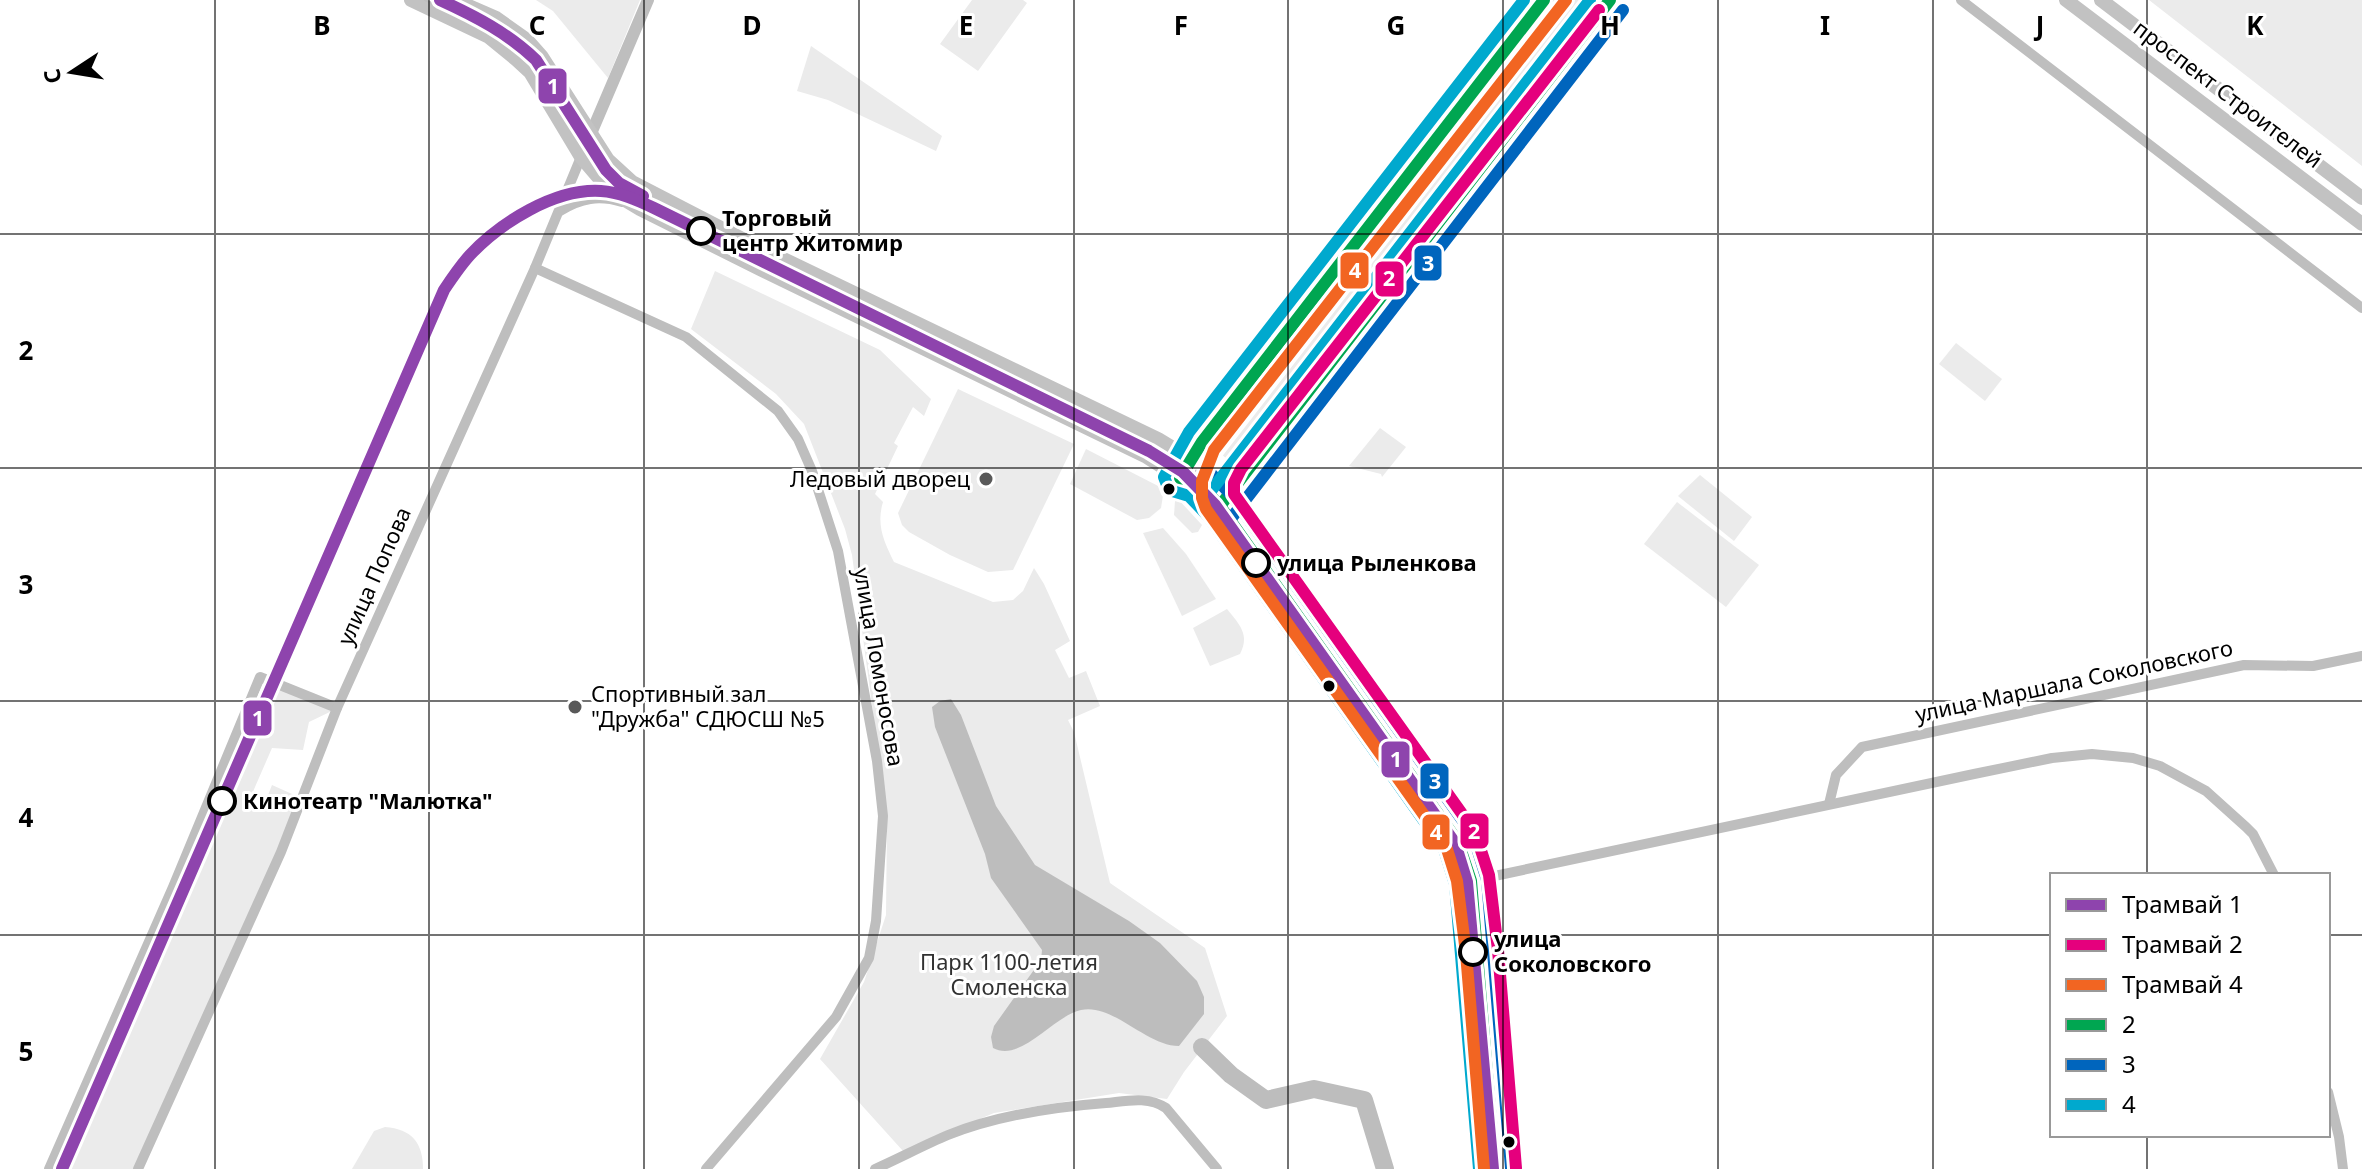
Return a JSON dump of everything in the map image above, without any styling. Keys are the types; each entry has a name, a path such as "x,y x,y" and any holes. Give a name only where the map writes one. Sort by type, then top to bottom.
{"main road":[{"path":"411,0 489,37 530,72 581,157 610,191 640,209 1147,457 1180,478 1197,481"},
{"path":"455,0 496,18 527,40 542,57 614,168 643,189 1158,439 1191,459 1197,481 1220,506 1458,842 1471,881 1495,1169"},
{"path":"1180,478 1191,459 1544,0"},
{"path":"1220,506 1610,0"},
{"name":"проспект Строителей","path":"2066,0 2362,224"},
{"name":"проспект Строителей","path":"2101,0 2362,198"}],"street":[{"name":"улица Попова","path":"138,1169 281,852 337,708 535,268 648,0"},
{"path":"1961,0 2362,308"},
{"path":"560,211 580,200 605,198 640,209"},
{"name":"улица Ломоносова","path":"535,268 686,337 778,411 798,439 812,471 838,551 877,761 883,816 876,921 869,958 836,1017 706,1169"},
{"name":"улица Маршала Соколовского","path":"1829,804 1836,775 1862,747 2244,665 2313,666 2362,656"},
{"path":"49,1169 173,887 260,677 337,708"},
{"path":"1471,881 2052,758 2092,754 2133,758 2160,766 2206,791 2253,834 2273,873"},
{"path":"875,1169 949,1135 988,1122 1071,1105 1141,1099 1166,1108 1217,1169"},
{"path":"2330,1102 2343,1169"}],"green space":[{"path":"536,0 640,0 608,78 553,11"},
{"path":"972,0 1023,0 1027,3 978,71 940,44"},
{"path":"1552,0 1602,0 1237,469 1210,443"},
{"path":"2149,0 2362,0 2362,166"},
{"path":"811,46 942,136 936,151 828,100 797,91"},
{"name":"Парк 1100-летия Смоленска","path":"715,271 880,350 931,399 924,416 913,407 894,443 898,446 875,494 883,502 881,526 894,562 993,602 1013,600 1023,591 1034,568 1044,584 1070,641 1055,650 1069,678 1086,671 1100,706 1068,720 1074,732 1110,883 1205,948 1227,1016 1167,1099 1119,1093 994,1113 903,1151 820,1059 864,982 886,915 887,818 852,555 804,424 776,394 691,329"},
{"path":"1956,343 2002,379 1985,401 1939,364"},
{"name":"Ледовый дворец","path":"958,389 1074,444 1013,570 988,572 950,555 909,532 902,525 898,513"},
{"path":"1380,428 1406,447 1382,477 1381,474 1349,466"},
{"path":"1086,449 1164,489 1161,508 1149,518 1137,520 1070,484"},
{"path":"1700,475 1752,517 1734,541 1678,496"},
{"path":"1178,499 1202,525 1198,532 1192,533 1174,515 1175,501"},
{"path":"1677,502 1759,565 1726,607 1644,544"},
{"path":"1163,528 1186,554 1216,599 1182,616 1143,533"},
{"path":"1227,609 1242,630 1243,647 1240,654 1210,666 1193,628"},
{"path":"275,684 336,709 309,722 303,750 272,748 248,803 262,810 272,785 301,798 136,1169 63,1169"},
{"path":"385,1127 402,1131 414,1139 421,1152 423,1169 352,1169 374,1131"}],"shaded area":[{"path":"951,699 961,715 996,806 1035,865 1160,943 1197,981 1204,997 1204,1014 1179,1046 1154,1039 1105,1013 1081,1010 1015,1049 1004,1051 993,1048 991,1037 994,1026 1041,960 1042,950 991,878 985,854 935,727 932,707 940,701"}],"waterway":[{"path":"1202,1047 1231,1075 1266,1100 1314,1089 1364,1100 1385,1169"}],"tram line":[{"path":"425,0 482,27 521,53 532,64 599,171 616,188 641,204"},
{"name":"1","path":"440,0 491,26 536,60 606,170 619,183 643,196"},
{"name":"4","path":"1484,1169 1466,953 1457,881 1446,846 1206,509 1202,498 1202,481 1214,450 1566,0"},
{"name":"2","path":"1516,1168 1489,875 1475,832 1234,494 1234,483 1241,469 1599,10"},
{"name":"1","path":"62,1169 444,290 470,255 513,220 565,195 601,191 635,199 654,208 1149,451 1183,472 1215,505 1455,843 1467,882 1493,1169"}],"transit line":[{"name":"4","path":"1479,1169 1455,884 1444,849 1208,516 1189,496 1169,490 1164,477 1189,432 1524,0"},
{"name":"2","path":"1495,1169 1471,881 1458,842 1220,506 1197,481 1180,478 1202,442 1544,0"},
{"name":"4","path":"1207,496 1590,0"},
{"name":"2","path":"1220,506 1610,0"},
{"name":"3","path":"1511,1168 1487,880 1473,835 1233,497 1205,467 1557,10"},
{"name":"3","path":"1233,516 1623,10"}],"place":[{"name":"Торговый центр Житомир","path":"701,231"},
{"name":"Ледовый дворец","path":"986,479"},
{"name":"улица Рыленкова","path":"1256,563"},
{"name":"Спортивный зал \"Дружба\" СДЮСШ №5","path":"575,707"},
{"name":"Кинотеатр \"Малютка\"","path":"222,801"},
{"name":"улица Соколовского","path":"1473,952"}]}
